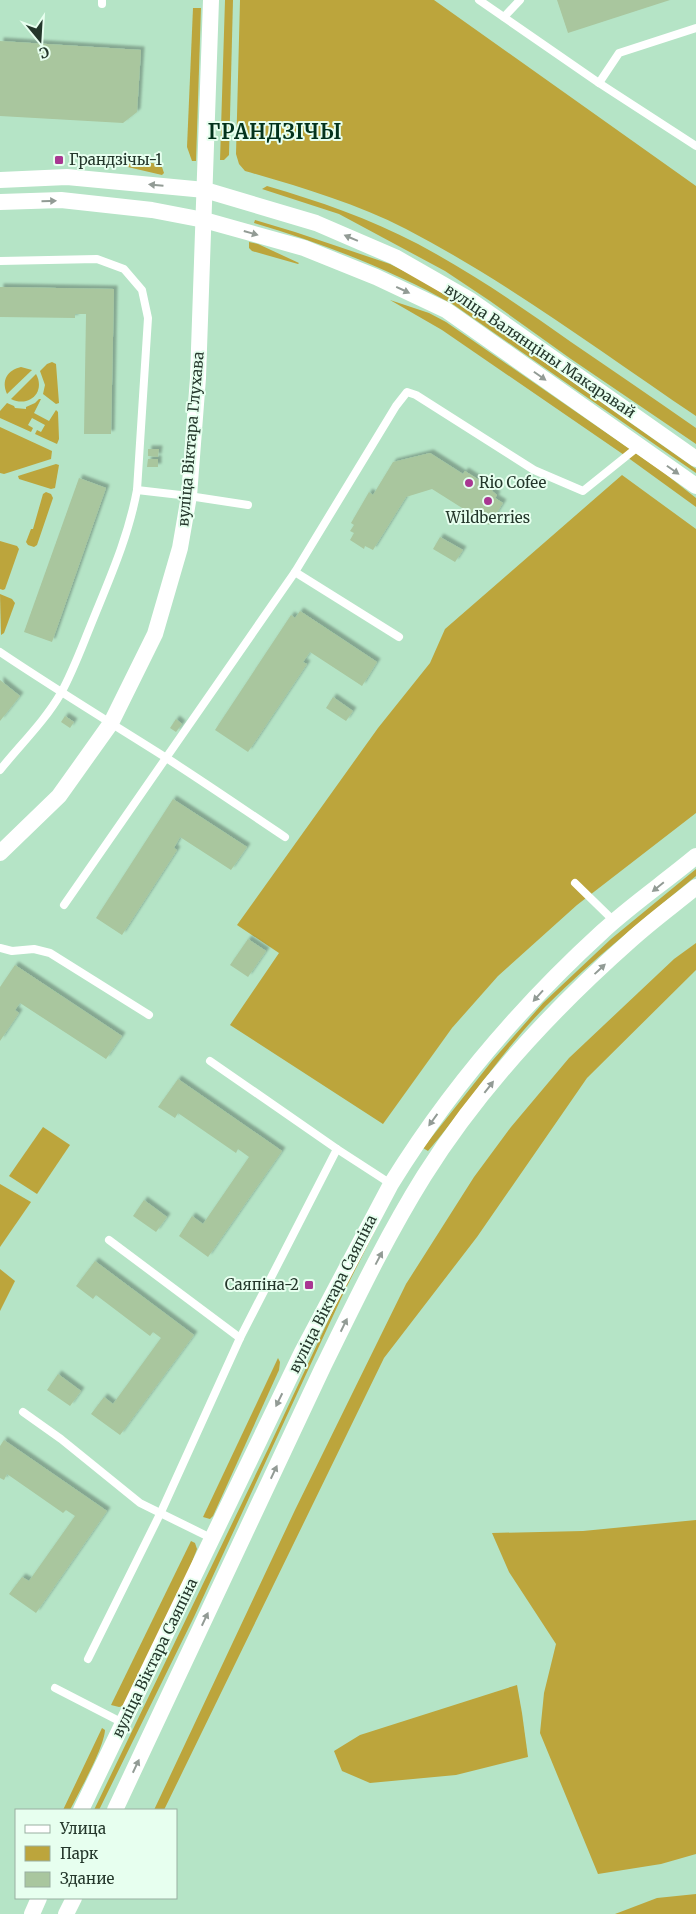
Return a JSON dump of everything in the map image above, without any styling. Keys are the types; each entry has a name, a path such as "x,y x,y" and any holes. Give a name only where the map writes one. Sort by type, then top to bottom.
{"street":[{"name":"вуліца Віктара Глухава","path":"0,853 59,796 111,723 155,634 180,548 189,496 198,378 211,0"},
{"name":"вуліца Валянціны Макаравай","path":"0,180 67,177 205,190 316,224 395,257 470,300 696,459"},
{"name":"вуліца Валянціны Макаравай","path":"0,202 61,200 152,210 204,220 304,248 376,277 446,310 696,486"},
{"name":"вуліца Віктара Саяпіна","path":"81,1809 302,1352 391,1184 434,1118 500,1038 543,990 615,922 696,856"},
{"name":"вуліца Віктара Саяпіна","path":"115,1809 323,1367 411,1198 460,1124 519,1049 574,992 632,938 696,887"},
{"path":"391,1184 411,1198"},
{"path":"32,1914 40,1899"},
{"path":"66,1914 74,1899"}],"lane":[{"path":"479,0 599,83 696,146"},
{"path":"504,17 520,0"},
{"path":"599,83 619,53 696,28"},
{"path":"0,261 97,259 124,269 142,290 148,318 137,490 133,511 117,562 77,662 61,693 0,770"},
{"path":"64,905 295,572 396,406 407,392 416,395 534,470 582,491 639,446"},
{"path":"137,490 248,505"},
{"path":"295,572 399,637"},
{"path":"0,652 135,740 167,758 285,837"},
{"path":"576,882 615,922"},
{"path":"0,948 12,951 34,949 50,953 149,1015"},
{"path":"210,1061 337,1150 391,1184"},
{"path":"88,1659 161,1512 240,1338 337,1150"},
{"path":"109,1240 240,1338"},
{"path":"23,1412 61,1439 140,1503 212,1539"},
{"path":"55,1688 123,1723"}],"green space":[{"path":"225,0 233,0 229,155 224,160 220,160"},
{"path":"240,0 434,0 696,186 696,416 518,295 406,229 347,203 245,171 239,164 236,154"},
{"path":"193,8 201,8 196,161 192,161 187,147"},
{"path":"109,156 158,164 162,167 164,173 162,175 102,161 103,158"},
{"path":"267,186 325,204 363,219 418,244 458,267 515,303 696,428 696,444 445,271 339,214 262,189"},
{"path":"255,220 390,264 418,278 480,317 696,469 696,473 454,305 406,280 356,258 254,223"},
{"path":"249,242 258,244 299,263 252,251 249,248"},
{"path":"390,300 429,313 446,322 663,472 696,498 696,507 627,457 442,330"},
{"path":"52,362 56,364 59,403 56,404 43,394 45,385 40,371"},
{"path":"21,367 32,370 7,394 5,389 6,377 16,368"},
{"path":"36,374 39,387 34,397 24,401 11,399"},
{"path":"41,399 34,413 49,421 56,410 58,412 59,439 57,444 35,434 37,430 41,432 45,425 32,418 28,425 33,428 31,432 0,418 0,411 7,403 15,408 26,409 26,407"},
{"path":"0,427 52,451 51,459 4,474 0,473"},
{"path":"56,464 59,465 55,488 51,489 19,479 18,476"},
{"path":"622,475 696,529 696,813 577,905 498,976 452,1028 383,1124 230,1025 279,953 237,925 378,728 430,663 445,629"},
{"path":"46,492 51,494 53,498 37,545 34,547 26,542 31,529 33,529 43,494"},
{"path":"0,541 17,546 19,549 3,590 0,589"},
{"path":"0,594 12,599 15,603 4,633 1,635"},
{"path":"696,869 696,876 601,955 546,1006 500,1059 428,1151 423,1148 492,1061 543,1003 611,939"},
{"path":"696,943 696,970 587,1078 477,1237 384,1358 164,1809 154,1809 295,1510 406,1284 474,1177 511,1127 569,1058 674,959"},
{"path":"43,1127 70,1145 37,1194 9,1176"},
{"path":"0,1184 31,1202 0,1247"},
{"path":"379,1223 345,1290 194,1617 99,1809 94,1809 269,1447 343,1289"},
{"path":"0,1269 15,1281 0,1311"},
{"path":"278,1358 280,1362 279,1370 213,1516 210,1519 203,1517"},
{"path":"696,1520 696,1854 661,1864 598,1874 540,1733 544,1693 556,1644 509,1572 492,1533 583,1531"},
{"path":"191,1541 195,1543 197,1549 189,1570 124,1706 111,1705"},
{"path":"517,1685 528,1757 456,1775 370,1783 342,1771 334,1751 360,1735"},
{"path":"102,1728 105,1730 104,1738 90,1770 70,1809 63,1809"},
{"path":"696,1894 696,1914 615,1914 657,1898"}],"building":[{"path":"557,0 670,0 568,33"},
{"path":"0,41 141,50 137,112 123,123 0,116"},
{"path":"0,287 114,289 111,434 84,434 86,314 75,314 75,318 0,317"},
{"path":"148,449 159,449 158,457 148,456"},
{"path":"430,453 463,474 465,471 493,489 492,491 497,495 495,498 503,503 489,525 432,489 406,497 373,550 365,546 364,549 350,540 354,533 350,531 354,525 351,523 369,492 373,495 393,462"},
{"path":"148,459 158,459 158,467 147,467"},
{"path":"79,478 106,488 52,642 24,632"},
{"path":"440,537 463,550 455,562 433,549"},
{"path":"300,611 377,662 362,686 310,652 303,662 307,664 248,752 215,730 291,615 295,618"},
{"path":"0,680 20,696 0,721"},
{"path":"333,697 353,711 346,721 326,708"},
{"path":"65,716 74,722 70,728 61,722"},
{"path":"176,719 182,724 176,732 170,728"},
{"path":"173,799 247,847 231,870 180,837 174,848 177,850 122,935 96,918"},
{"path":"248,939 266,951 248,977 230,965"},
{"path":"15,965 122,1036 106,1059 20,1003 15,1010 19,1013 0,1041 0,987"},
{"path":"178,1079 282,1151 208,1257 179,1236 192,1216 203,1224 249,1157 238,1149 236,1153 178,1113 175,1118 158,1107"},
{"path":"144,1200 167,1217 156,1232 133,1216"},
{"path":"95,1261 194,1335 120,1435 91,1414 104,1397 113,1404 161,1338 153,1332 150,1336 96,1295 93,1299 76,1286"},
{"path":"58,1374 81,1391 70,1406 47,1390"},
{"path":"4,1440 107,1511 36,1613 9,1594 22,1577 29,1581 75,1516 66,1510 63,1513 7,1474 4,1480 0,1478 0,1446"}],"place":[{"name":"Грандзічы-1","path":"59,160"},
{"name":"Rio Cofee","path":"469,483"},
{"name":"Wildberries","path":"488,501"},
{"name":"Саяпіна-2","path":"309,1285"}],"district":[{"name":"ГРАНДЗІЧЫ","path":"275,132"}]}
